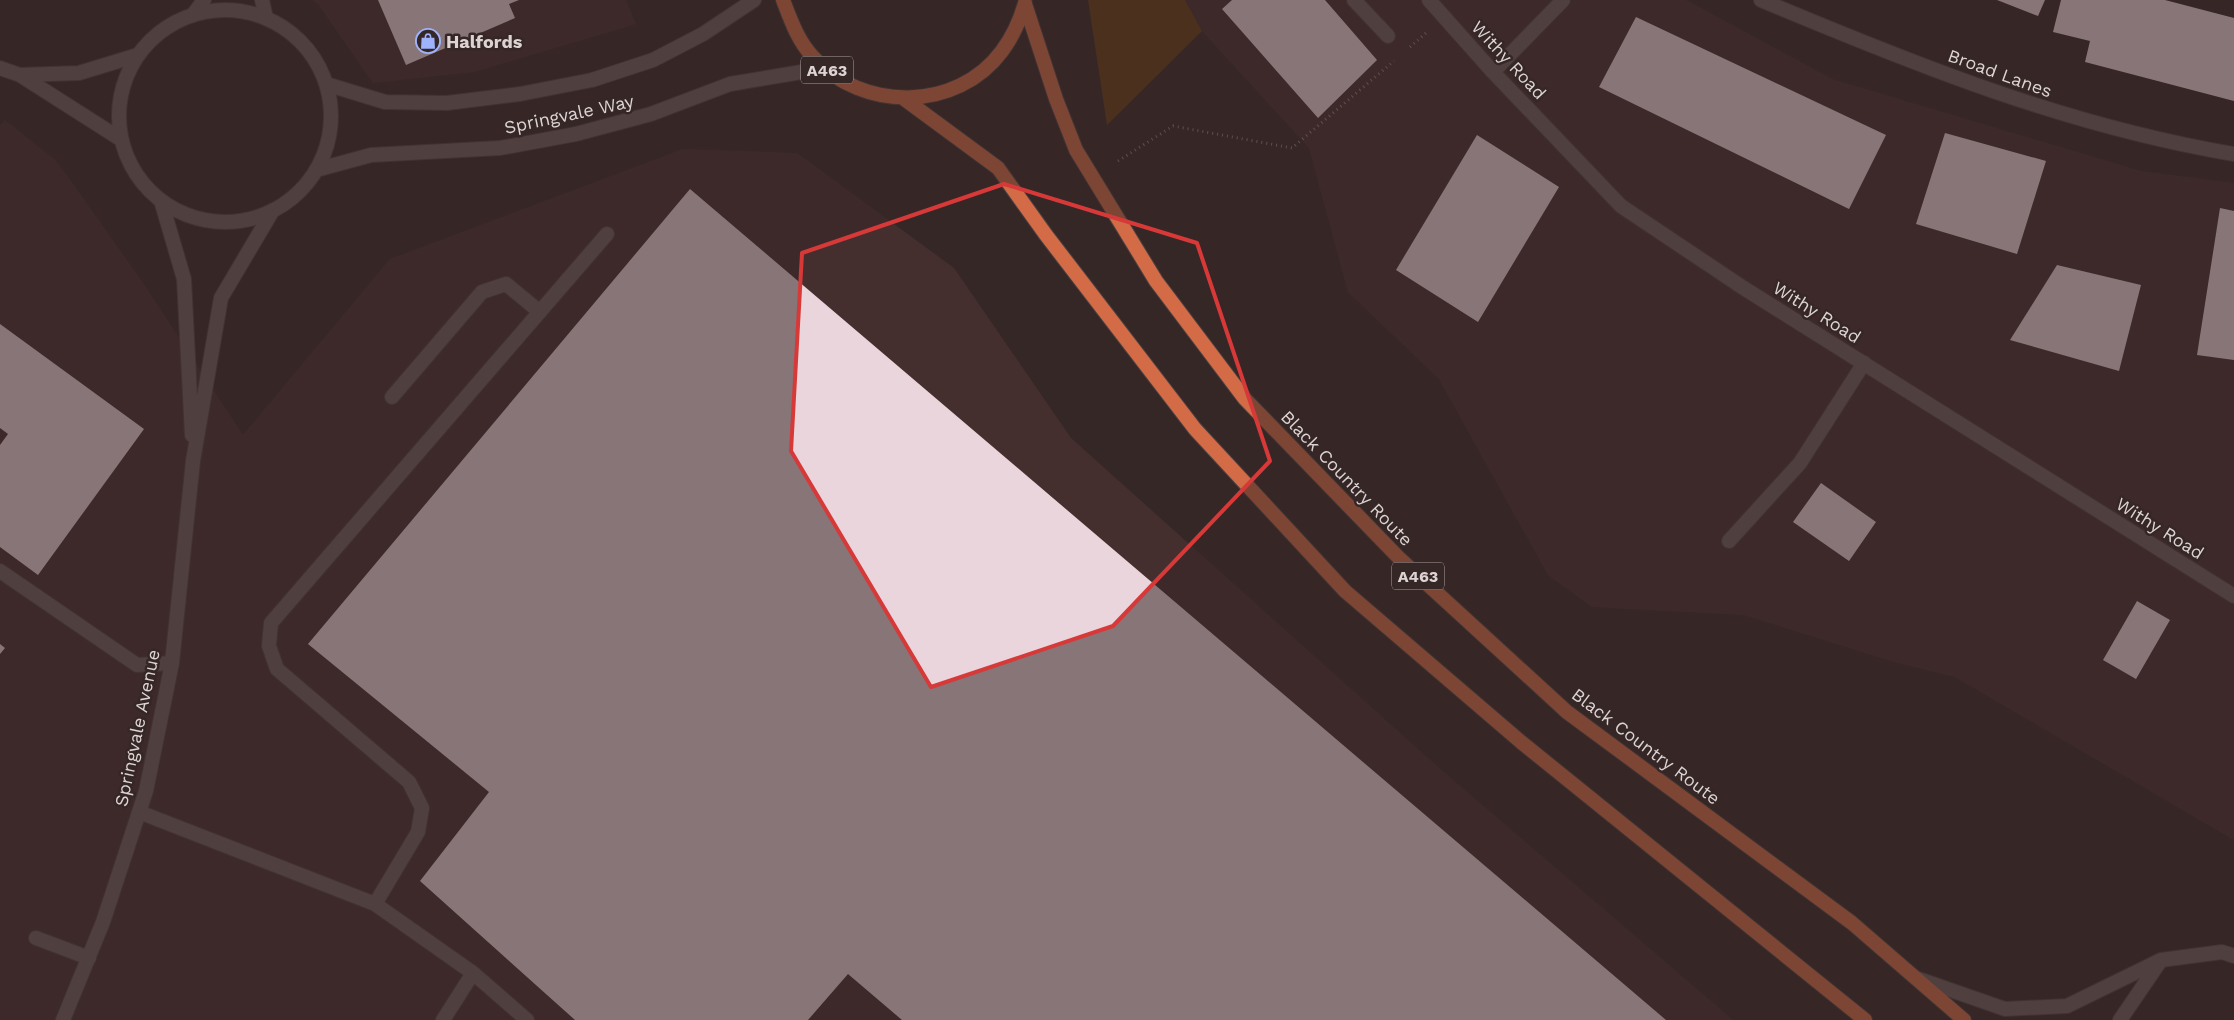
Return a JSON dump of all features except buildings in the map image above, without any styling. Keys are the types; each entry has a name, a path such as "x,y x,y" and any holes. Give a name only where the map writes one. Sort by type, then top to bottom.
{"highway":[{"name":"A463","path":"784,0 801,42 824,68 840,80 862,90 882,96 904,98 931,96 959,86 979,73 1001,52 1018,26 1025,2"},
{"name":"Black Country Route","path":"1025,2 1056,100 1076,150 1156,281 1244,399 1400,559 1567,712 1852,922 1964,1020"},
{"path":"904,98 998,168 1046,235 1195,429 1345,591 1521,742 1865,1020"}],"street":[{"path":"193,15 204,0"},
{"path":"262,0 266,18"},
{"name":"Springvale Way","path":"326,84 385,102 447,103 520,94 592,80 653,60 702,34 754,0"},
{"path":"1354,0 1388,36"},
{"name":"Withy Road","path":"1429,0 1493,72 1621,206 1742,287 2234,596"},
{"path":"1493,72 1564,0"},
{"name":"Broad Lanes","path":"1761,0 1968,83 2056,113 2145,136 2234,154"},
{"path":"228,10 266,18 286,29 302,43 320,68 326,84 331,120 328,140 316,170 304,186 289,200 273,210 246,220 218,222 187,214 162,204 137,176 122,140 120,105 126,79 138,55 162,30 193,15 228,10"},
{"path":"20,75 78,73 138,55"},
{"path":"0,68 20,75 122,140"},
{"name":"Springvale Way","path":"316,170 371,155 500,148 576,134 651,114 730,84 824,68"},
{"name":"Springvale Avenue","path":"162,204 184,279 193,461"},
{"name":"Springvale Avenue","path":"63,1020 103,922 146,791 172,663 193,461 221,298 273,210"},
{"path":"375,904 418,832 422,808 409,782 276,670 269,646 271,623 607,234"},
{"path":"392,397 482,292 506,284 540,312"},
{"path":"1730,541 1800,463 1864,364"},
{"path":"0,571 137,665 172,663"},
{"path":"139,812 375,904 473,973 527,1020"},
{"path":"36,938 89,958"},
{"path":"1916,978 2005,1009 2067,1006 2161,960 2222,952 2234,956"},
{"path":"2120,1020 2161,960"},
{"path":"444,1020 473,973"}],"path":[{"path":"1408,49 1444,18"},
{"path":"1118,161 1173,126 1292,148 1401,55"}],"highlighted area":[{"path":"1004,184 1197,243 1270,461 1113,626 931,687 791,451 802,253"}],"shaded area":[{"path":"312,0 626,0 636,24 474,72 373,83 318,4"},
{"path":"1088,0 1185,0 1202,31 1107,125"},
{"path":"1185,0 1686,0 1832,79 2141,171 2234,183 2234,840 1955,677 1894,662 1744,615 1592,607 1548,575 1439,379 1348,292 1309,148 1202,31"},
{"path":"5,120 55,160 66,174 143,283 243,435 390,259 683,149 797,153 954,268 1071,438 1438,767 1733,1020 0,1020 0,125"}],"place":[{"name":"Halfords","path":"428,41"}]}
